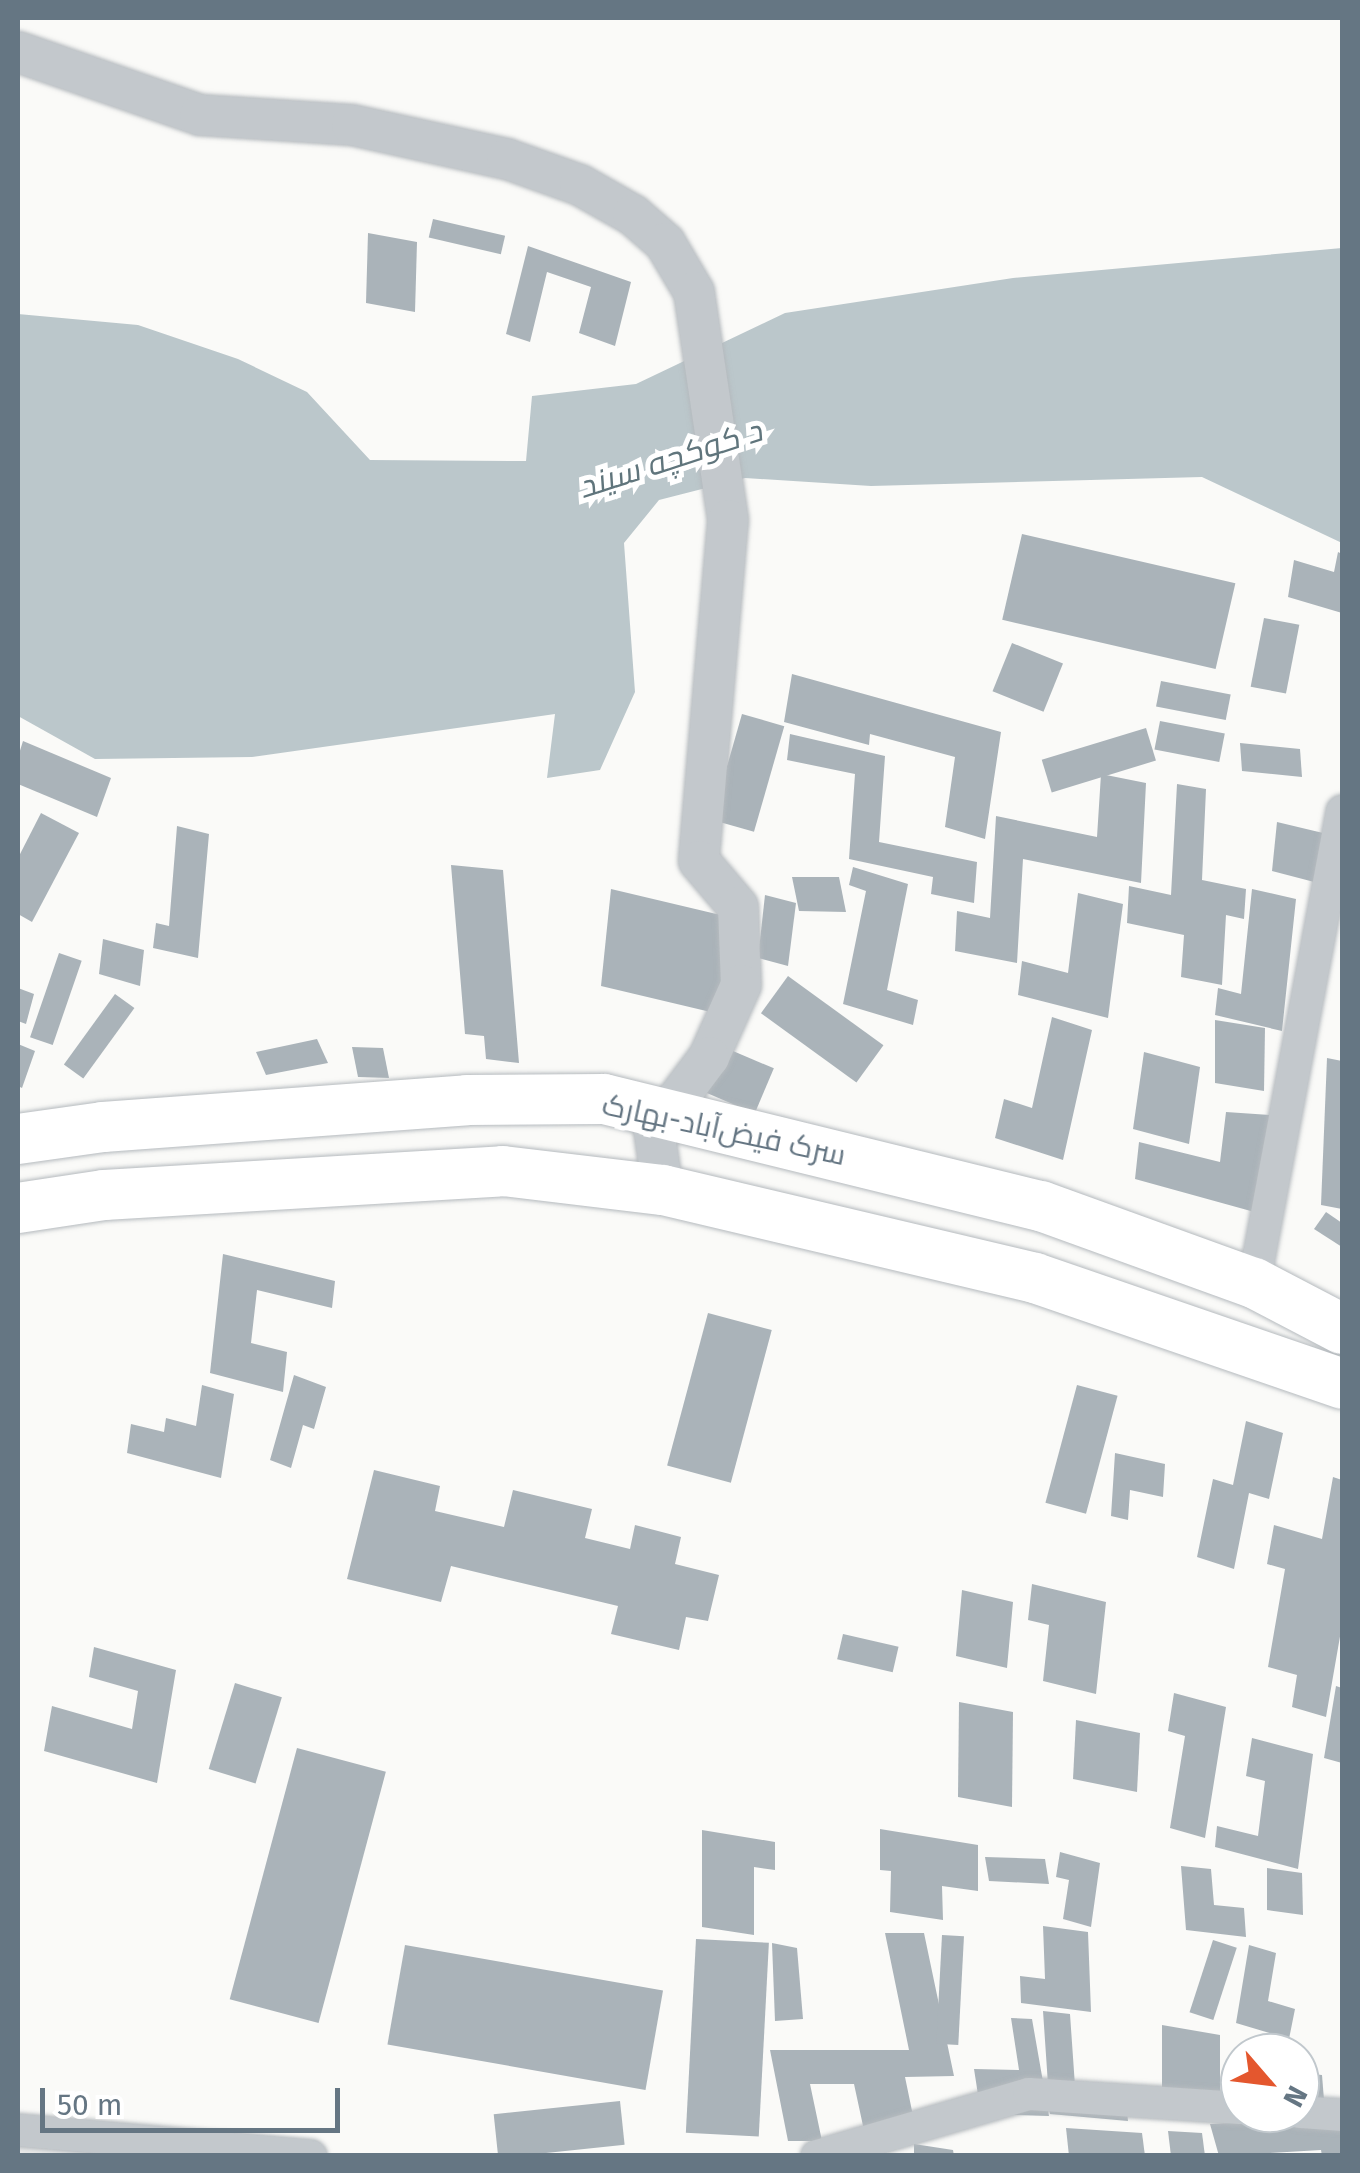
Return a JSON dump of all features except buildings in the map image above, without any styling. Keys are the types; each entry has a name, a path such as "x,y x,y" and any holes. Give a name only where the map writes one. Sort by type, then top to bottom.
{"main road":[{"name":"سرک فیض‌آباد-بهارک","path":"18,1139 103,1127 467,1100 604,1100 661,1122 1042,1206 1254,1283 1342,1329"},
{"path":"18,1208 104,1195 503,1171 662,1190 1036,1278 1342,1384"}],"street":[{"path":"18,52 200,115 352,126 507,160 580,184 633,215 665,243 694,292 728,520 700,861 738,907 741,986 708,1057 661,1122 662,1190"},
{"path":"1254,1283 1342,811"},
{"path":"818,2156 1029,2094 1220,2107"},
{"path":"18,2130 311,2156"}],"shaded area":[{"path":"18,2140 161,2155 18,2155"}],"water":[{"name":"د کوکچه سیند","path":"1342,248 1342,543 1202,477 871,486 745,478 659,500 624,543 635,692 600,770 547,778 555,714 252,757 95,759 18,716 18,314 138,325 238,359 307,392 370,460 526,461 532,396 636,384 785,313 1013,278"}]}
